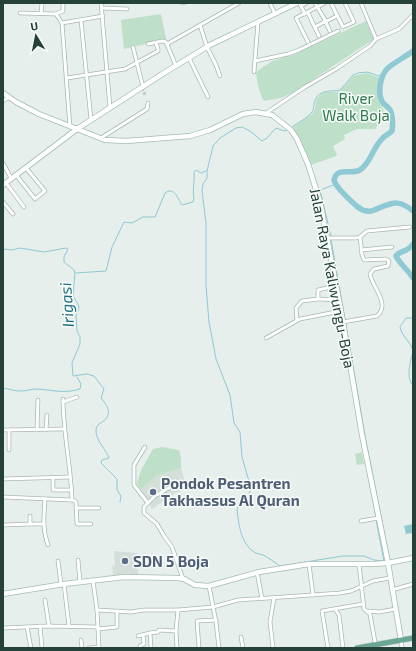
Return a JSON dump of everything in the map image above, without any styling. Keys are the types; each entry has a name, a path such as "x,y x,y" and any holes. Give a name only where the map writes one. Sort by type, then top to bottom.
{"main road":[{"path":"4,184 77,129 189,58 233,34 298,4"},
{"name":"Jalan Raya Kaliwungu-Boja","path":"3,92 38,114 70,127 114,141 190,136 210,130 249,112 266,113 278,119 290,128 297,139 314,184 330,238 338,300 340,311 345,321 362,435 388,564 401,640"},
{"path":"3,593 124,577 184,580 196,585 209,586 257,572 309,564 388,564 413,558"},
{"path":"357,648 383,646 413,638"}],"street":[{"path":"40,13 42,3"},
{"path":"20,13 56,14 63,12 63,3"},
{"path":"101,3 110,108"},
{"path":"167,44 239,3"},
{"path":"270,3 275,14"},
{"path":"298,4 306,3"},
{"path":"315,3 330,32"},
{"path":"308,42 296,19 297,17 325,3"},
{"path":"331,3 343,27 354,22 345,3"},
{"path":"361,3 376,39"},
{"path":"298,4 306,13 319,36"},
{"path":"102,8 127,9"},
{"path":"56,14 62,23 70,127"},
{"path":"266,113 305,87 336,69 370,46 376,39 399,29 413,15"},
{"path":"62,23 103,16"},
{"path":"315,27 337,16"},
{"path":"81,20 92,120"},
{"path":"254,72 258,22"},
{"path":"200,25 207,47 216,64 220,76"},
{"path":"255,61 288,54 338,31"},
{"path":"148,44 162,41 167,44 176,66"},
{"path":"67,78 125,69 158,50 156,42"},
{"path":"133,48 143,87"},
{"path":"189,58 208,97"},
{"path":"3,101 9,97"},
{"path":"101,138 148,109 148,103"},
{"path":"3,163 11,178"},
{"path":"16,175 34,199 45,191 26,168"},
{"path":"4,184 24,208"},
{"path":"3,202 13,214"},
{"path":"330,238 360,237 367,231 410,227"},
{"path":"345,321 377,316 381,311 382,297 372,283 370,274 374,269 388,266 389,261 386,259 364,260 361,250 360,237"},
{"path":"361,250 392,247"},
{"path":"318,299 318,290 336,286"},
{"path":"297,320 296,308 302,301 318,299 338,300"},
{"path":"266,338 297,320 340,311"},
{"path":"77,397 63,401 64,429 72,500 75,501 77,524 91,524"},
{"path":"37,430 38,400"},
{"path":"46,415 46,430"},
{"path":"3,430 64,429"},
{"path":"9,450 10,430"},
{"path":"145,447 134,465 134,485 148,503"},
{"path":"3,479 70,477"},
{"path":"53,478 53,490 71,490"},
{"path":"174,485 155,496 144,506 144,513 157,524 172,547 184,580"},
{"path":"3,497 72,500"},
{"path":"45,499 44,524 48,544"},
{"path":"76,508 99,508"},
{"path":"30,516 30,524"},
{"path":"361,521 379,518"},
{"path":"3,525 44,524"},
{"path":"78,560 80,582"},
{"path":"58,561 69,626"},
{"path":"309,564 313,595"},
{"path":"359,564 364,610 370,614 376,646"},
{"path":"257,572 262,599"},
{"path":"97,610 131,612 144,610 178,610 213,607 238,600 346,592 373,581 390,578"},
{"path":"89,648 99,648 97,610 93,580"},
{"path":"392,590 413,584"},
{"path":"209,586 216,620 219,648"},
{"path":"273,648 270,622 274,598"},
{"path":"45,600 49,626"},
{"path":"328,648 322,612 363,604"},
{"path":"335,609 339,616 343,648"},
{"path":"367,611 379,612 396,609"},
{"path":"177,648 176,631 178,610"},
{"path":"3,628 40,626 98,628 117,627 117,611"},
{"path":"199,648 197,621 216,620"},
{"path":"40,626 42,648"},
{"path":"27,627 31,648"},
{"path":"138,636 158,632 159,630 176,631"},
{"path":"150,633 151,648"},
{"path":"140,648 141,645 144,644 143,635"},
{"path":"241,637 243,648"},
{"path":"81,640 82,648"},
{"path":"401,640 402,648"}],"shaded area":[{"path":"181,468 187,489 177,492 152,509 141,490 156,476"},
{"path":"114,551 137,553 138,574 113,575 112,566 115,565"}],"green space":[{"path":"161,14 166,39 124,49 121,20"},
{"path":"366,21 374,39 294,92 281,98 264,101 258,87 256,72 272,61 293,55"},
{"name":"River Walk Boja","path":"367,73 380,78 378,96 380,104 386,113 375,129 357,129 344,135 345,139 333,146 337,155 336,156 311,165 293,127 312,114 315,109 316,100 320,95 325,92 340,91 353,76"},
{"path":"162,447 179,450 181,468 156,476 141,490 137,483 141,470 153,449"},
{"path":"362,452 364,464 357,465 355,454"}],"water":[{"path":"413,524 413,533 406,534 404,526"}],"waterway":[{"path":"413,51 388,68 381,80 380,95 383,103 391,112 393,121 392,131 384,136 379,142 364,167 356,171 338,173 334,180 343,193 356,206 364,211 372,211 393,203 404,205 413,211"},
{"path":"292,127 312,112 317,96 322,93 340,90 353,75 367,72 382,77"},
{"path":"288,130 284,131 276,128 267,138 262,141 250,131 242,127 236,128 220,138 213,146 207,171 207,178 203,184 202,191 206,223 206,286 209,322 216,359 230,395 234,423 240,432 242,457 250,485 248,497 237,508 239,526 243,539 255,553 265,556 280,566 343,556 364,556 374,560 384,561 376,520"},
{"path":"303,158 308,170"},
{"path":"76,273 106,271 112,247 124,222 132,223 143,217 155,217 165,193 168,191 174,192 182,205 193,202 194,172 196,170 201,173 206,171"},
{"path":"331,236 320,190 336,184"},
{"path":"331,239 366,441 390,561"},
{"path":"413,244 411,247 396,256 413,278"},
{"name":"Irigasi","path":"3,249 12,250 20,248 44,252 66,248 68,249 64,257 64,262 74,270 75,273 73,296 79,308 76,315 80,344 72,363 73,376 87,374 94,376 104,389 101,398 106,404 108,413 105,419 97,426 96,433 109,458 102,460 101,463 117,479 117,490 121,496 120,502"},
{"path":"413,318 406,318 400,327 402,333 413,350"},
{"path":"413,351 409,374 409,378 413,385"},
{"name":"Irigasi","path":"3,388 21,391 37,389 64,391 74,390 80,389 81,384 77,377"},
{"path":"358,424 376,517"}],"tunnel":[{"path":"142,88 145,95"}],"place":[{"name":"Pondok Pesantren Takhassus Al Quran","path":"153,492"},
{"name":"SDN 5 Boja","path":"125,561"}]}
